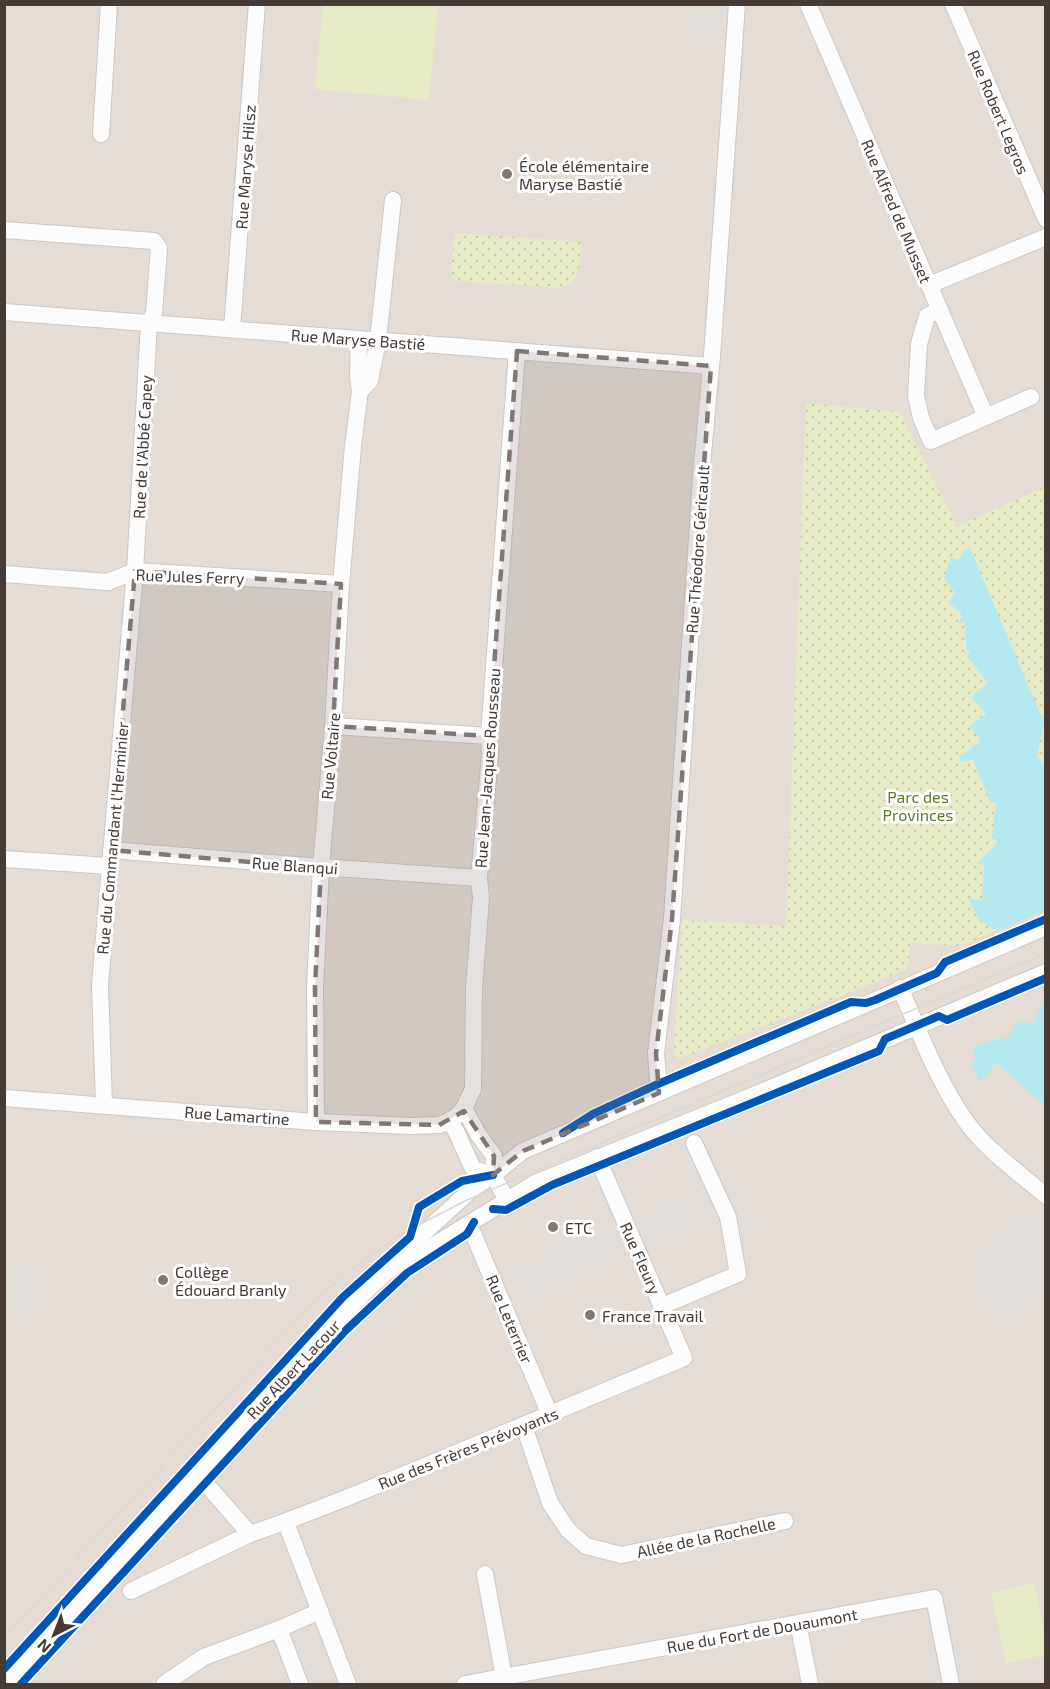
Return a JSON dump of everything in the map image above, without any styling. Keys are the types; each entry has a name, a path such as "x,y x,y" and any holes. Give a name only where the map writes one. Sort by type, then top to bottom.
{"street":[{"path":"101,134 109,4"},
{"name":"Rue Maryse Hilsz","path":"232,329 257,4"},
{"name":"Rue Théodore Géricault","path":"658,1093 656,1053 672,919 701,476 737,4"},
{"name":"Rue Alfred de Musset","path":"808,4 986,417"},
{"name":"Rue Robert Legros","path":"953,4 1046,219"},
{"name":"Rue Voltaire","path":"360,392 370,381 378,340 393,200"},
{"name":"Rue de l'Abbé Capey","path":"4,230 154,241 159,248 154,313 149,323 135,570"},
{"path":"929,285 1046,237"},
{"path":"940,310 927,316 919,344 916,396 921,418 931,441 1031,398"},
{"name":"Rue Maryse Bastié","path":"4,312 711,366"},
{"name":"Rue Voltaire","path":"316,1122 315,987 321,867 352,446 360,392 359,339"},
{"name":"Rue Jean-Jacques Rousseau","path":"464,1108 473,1089 474,988 481,897 479,878 490,755 489,736 517,351"},
{"name":"Rue Jules Ferry","path":"4,574 108,582 135,570 341,584"},
{"name":"Rue du Commandant l'Herminier","path":"104,1105 100,984 135,570"},
{"path":"333,726 489,736"},
{"name":"Rue Blanqui","path":"4,859 110,858 321,867 479,878"},
{"path":"393,1267 406,1249 472,1189 529,1149 1046,927"},
{"path":"393,1267 418,1255 536,1183 742,1100 1046,972"},
{"path":"900,988 945,1088 966,1121 992,1150 1046,1196"},
{"name":"Rue Lamartine","path":"4,1098 316,1122 411,1126 439,1125 449,1121"},
{"path":"493,1175 473,1169 449,1121 464,1108 478,1134 494,1156 493,1175 507,1200"},
{"path":"662,1306 738,1274 728,1217 694,1143"},
{"name":"Rue Fleury","path":"597,1157 684,1358"},
{"name":"Rue Leterrier","path":"469,1224 550,1414"},
{"name":"Rue Albert Lacour","path":"4,1684 338,1321 368,1289 393,1267"},
{"name":"Rue des Frères Prévoyants","path":"250,1534 286,1522 524,1426 684,1358"},
{"name":"Allée de la Rochelle","path":"524,1426 550,1503 568,1530 586,1546 621,1555 785,1521"},
{"path":"131,1591 250,1534 196,1474"},
{"path":"286,1522 348,1684"},
{"path":"485,1574 504,1677"},
{"name":"Rue du Fort de Douaumont","path":"465,1684 934,1598 951,1684"},
{"path":"164,1684 204,1657 320,1611"},
{"path":"798,1623 810,1684"},
{"path":"279,1629 300,1684"}],"highlighted area":[{"path":"517,351 711,366 672,919 656,1053 659,1093 523,1151 493,1175 494,1156 464,1111 439,1125 316,1122 315,987 321,868 111,850 135,571 341,584 333,726 489,736"}],"shaded area":[{"path":"5,5 1045,5 1045,1684 5,1684"},
{"path":"684,5 727,5 725,31 682,30"},
{"path":"709,1134 750,1224 739,1229 722,1221 711,1225 678,1149"},
{"path":"681,1195 694,1227 646,1247 633,1214"},
{"path":"1019,1202 1045,1225 1045,1289 1021,1317 1012,1310 1005,1317 970,1286 977,1277 963,1265"},
{"path":"607,1219 626,1253 529,1302 512,1268"},
{"path":"4,1257 40,1259 38,1314 5,1312"},
{"path":"951,1607 967,1684 930,1684 916,1614"},
{"path":"305,1630 326,1684 308,1684 289,1641"}],"green space":[{"path":"323,5 438,5 429,100 315,89"},
{"path":"455,233 581,242 577,274 572,282 557,288 457,281 452,278 451,273"},
{"name":"Parc des Provinces","path":"806,403 900,412 957,526 1045,487 1045,910 961,946 910,943 909,963 905,970 679,1059 674,1050 682,920 786,926"},
{"path":"1034,1583 1045,1637 1045,1655 1006,1663 991,1593"}],"water":[{"path":"970,548 1044,723 1037,756 1045,765 1045,910 997,931 978,919 969,899 982,900 984,865 976,864 998,842 992,837 996,803 990,802 973,760 962,762 959,757 981,741 970,726 986,714 971,697 988,683 967,656 970,652 966,649 965,622 958,623 963,616 949,602 955,592 944,578 951,557 958,561 965,549"},
{"path":"1045,995 1045,1105 997,1063 980,1082 971,1063 976,1061 973,1047 1002,1037 1006,1040 1018,1022 1034,1023"}],"tram line":[{"path":"4,1635 315,1301 348,1272 399,1235 465,1201 1046,953"}],"cycle path":[{"path":"563,1133 593,1114 658,1084 851,1002 866,1003 875,1000 937,973 945,962 1046,919"},
{"path":"493,1209 506,1210 552,1185 879,1051 885,1039 939,1016 947,1020 1046,978"},
{"path":"4,1669 343,1297 410,1237 419,1207 462,1181 493,1175"},
{"path":"21,1684 345,1331 407,1273 467,1234 474,1222"}],"place":[{"name":"École élémentaire Maryse Bastié","path":"507,174"},
{"name":"ETC","path":"553,1227"},
{"name":"Collège Édouard Branly","path":"163,1280"},
{"name":"France Travail","path":"590,1315"}]}
